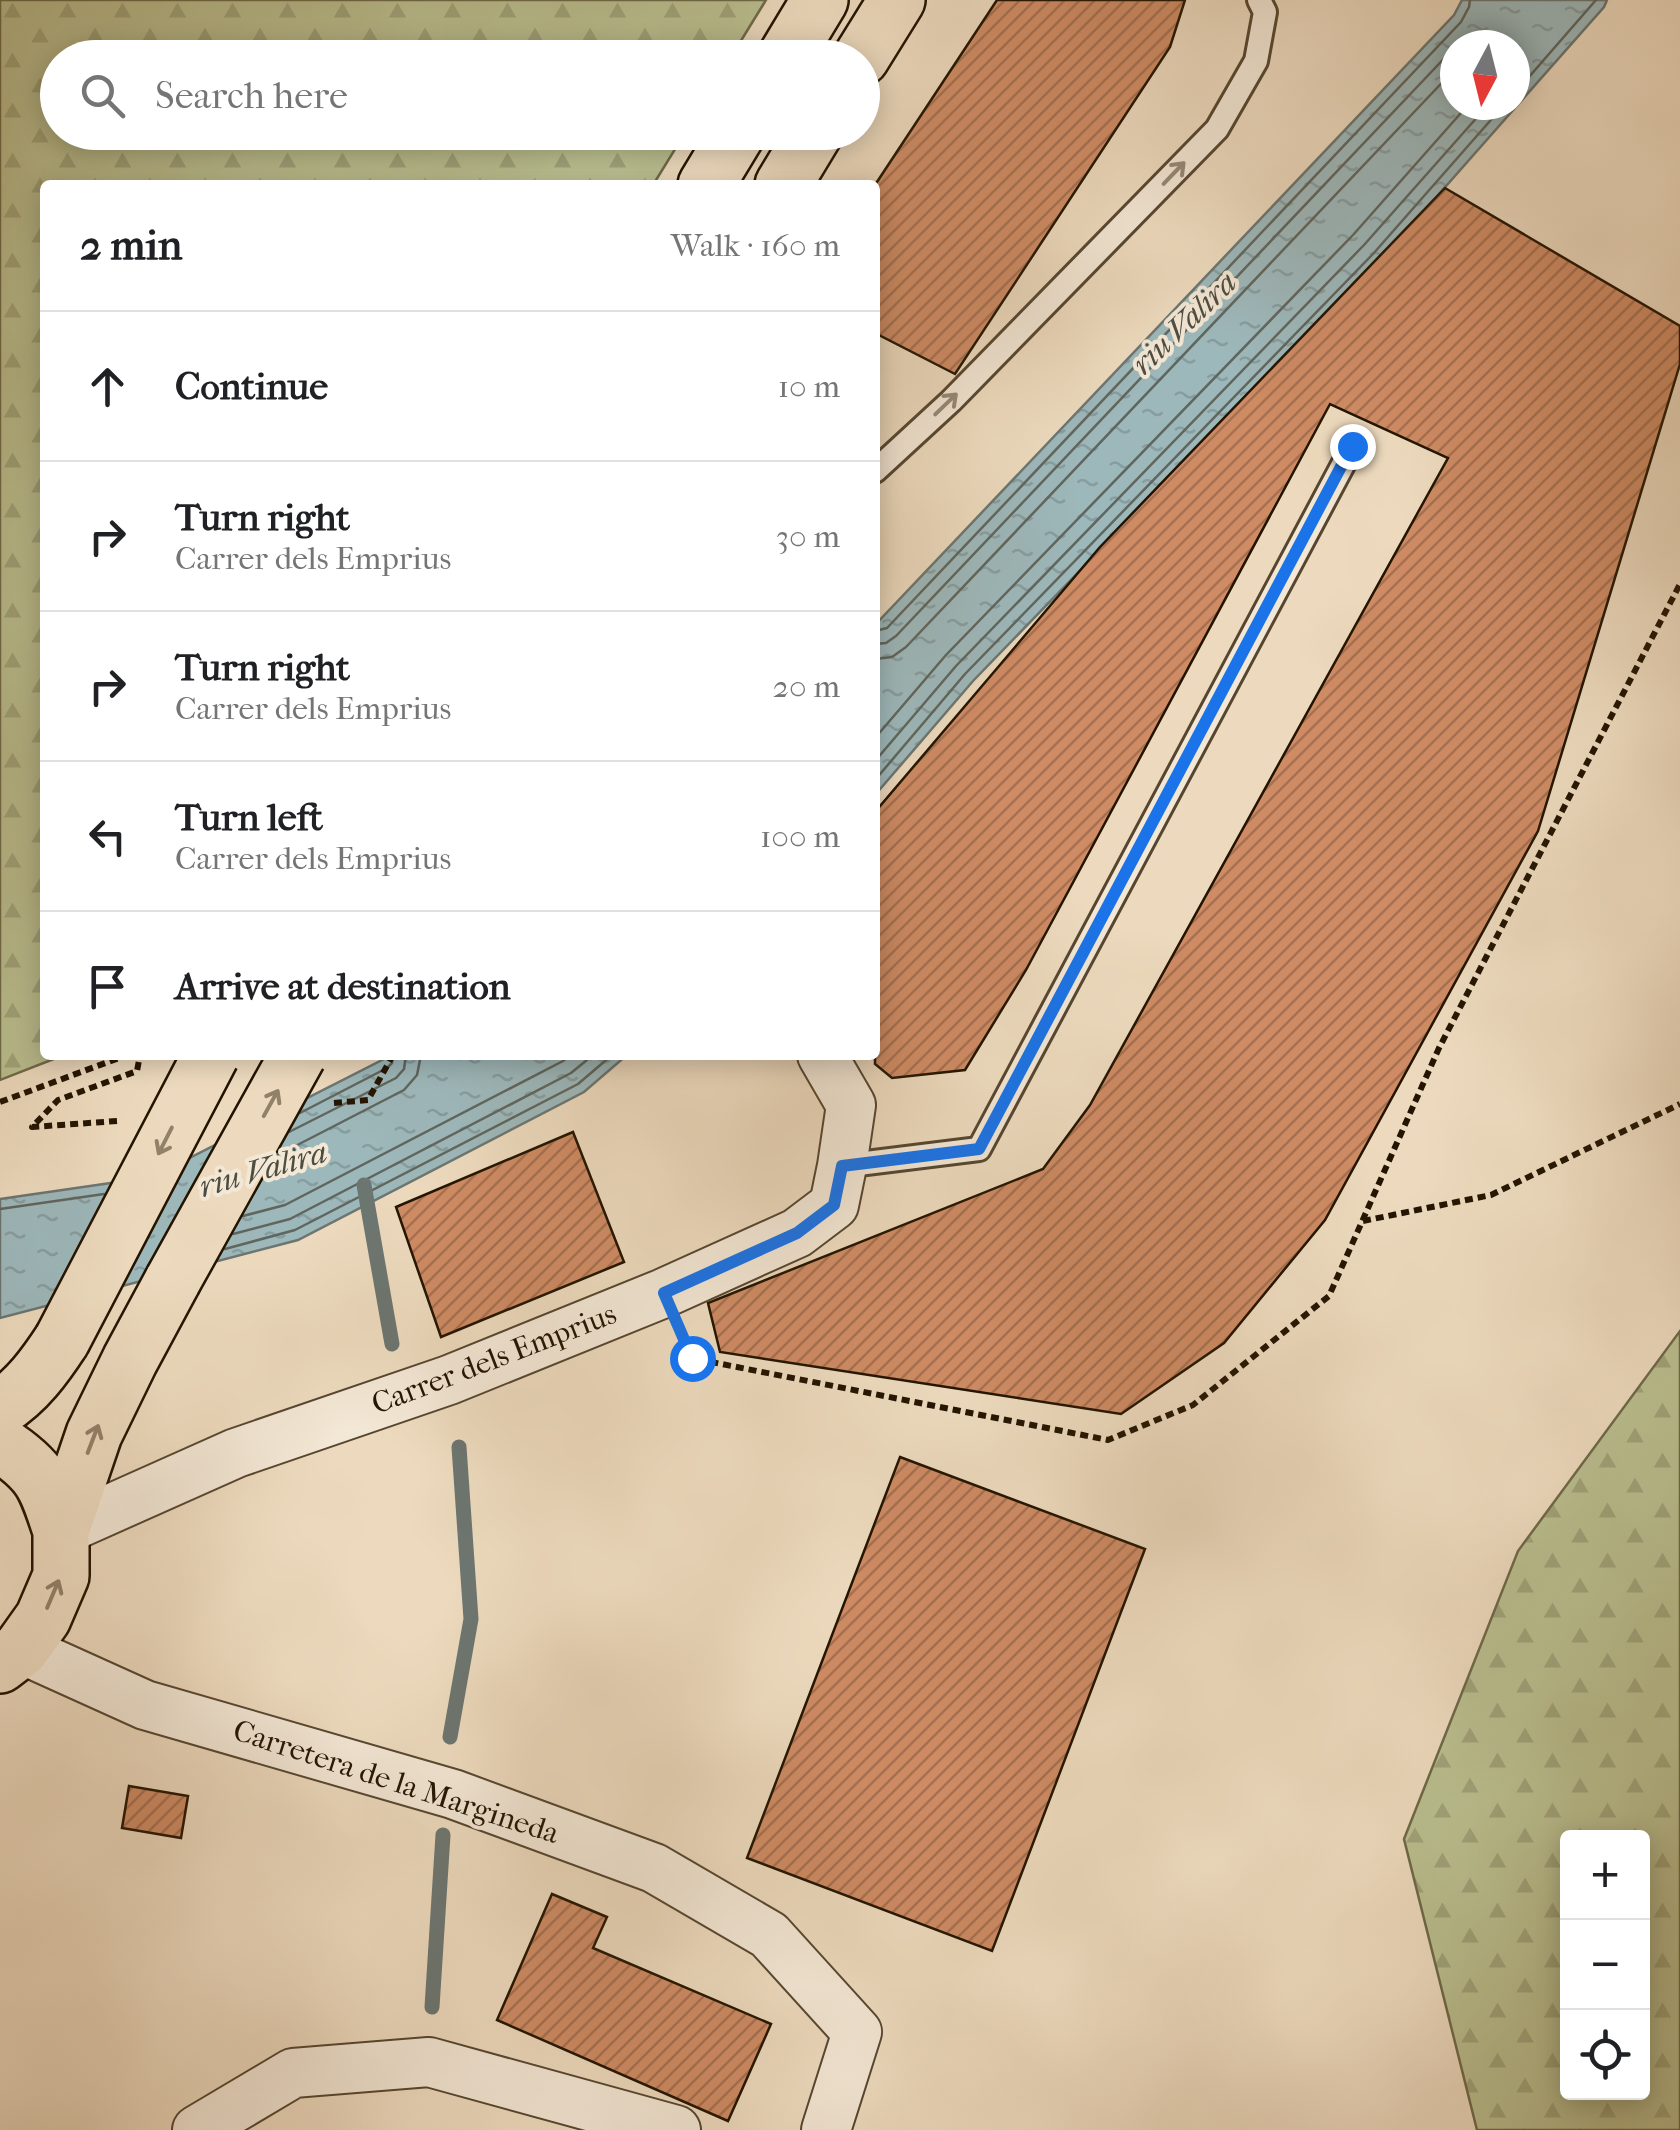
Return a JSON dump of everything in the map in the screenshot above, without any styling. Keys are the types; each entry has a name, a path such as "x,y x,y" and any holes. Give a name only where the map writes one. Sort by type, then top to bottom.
{"highway":[{"path":"796,40 820,0"},
{"path":"872,40 897,0"},
{"path":"709,180 727,150"},
{"path":"786,180 803,150"},
{"path":"0,1408 17,1397 62,1340 207,1060"},
{"path":"61,1532 94,1434 130,1360 295,1060"},
{"path":"0,1444 27,1461 48,1489 61,1532 61,1576 44,1618 10,1657"}],"street":[{"name":"Carrer dels Emprius","path":"61,1532 236,1453 449,1380 664,1293 797,1233 834,1205 842,1166 851,1105 825,1060"},
{"name":"Carretera de la Margineda","path":"10,1657 145,1705 453,1794 654,1868 769,1935 857,2032 826,2130"},
{"path":"197,2130 293,2072 429,2062 676,2130"}],"lane":[{"path":"880,466 950,401 1217,129 1256,61 1265,12 1259,0"},
{"path":"842,1166 979,1149 1352,446"}],"path":[{"path":"664,1293 692,1358 1108,1440 1192,1405 1330,1296 1439,1048 1680,584"},
{"path":"0,1102 113,1060"},
{"path":"1363,1220 1491,1195 1680,1104"}],"green space":[{"path":"0,0 766,0 741,40 40,40 40,150 675,150 656,180 40,180 40,1060 51,1060 0,1080"},
{"path":"1680,1331 1680,2130 1477,2130 1404,1839 1518,1551"}],"water":[{"name":"riu Valira","path":"1462,0 1607,0 1530,91 1530,30 1440,30 1440,120 1504,120 1380,261 973,681 880,789 880,620 1454,15"},
{"name":"riu Valira","path":"382,1060 621,1060 584,1092 298,1240 0,1318 0,1199 152,1177"}],"building":[{"path":"997,0 1185,0 1170,47 955,374 880,336 878,180"},
{"path":"1445,188 1680,326 1680,364 1538,831 1325,1220 1224,1343 1121,1414 720,1352 708,1303 1043,1169 1090,1105 1448,458 1330,404 1026,970 965,1070 892,1078 875,1064 875,1060 880,1060 880,806 1100,547"},
{"path":"573,1132 624,1262 441,1337 396,1207"},
{"path":"900,1457 1145,1549 992,1951 747,1858"},
{"path":"129,1786 188,1796 181,1838 122,1828"},
{"path":"552,1894 607,1917 593,1948 771,2024 728,2121 497,2020"}],"waterway":[{"path":"364,1185 392,1344"},
{"path":"450,1737 471,1619 459,1447"},
{"path":"432,2007 443,1835"}],"route":[{"path":"692,1358 664,1293 797,1233 834,1205 842,1166 979,1149 1352,446"}]}
